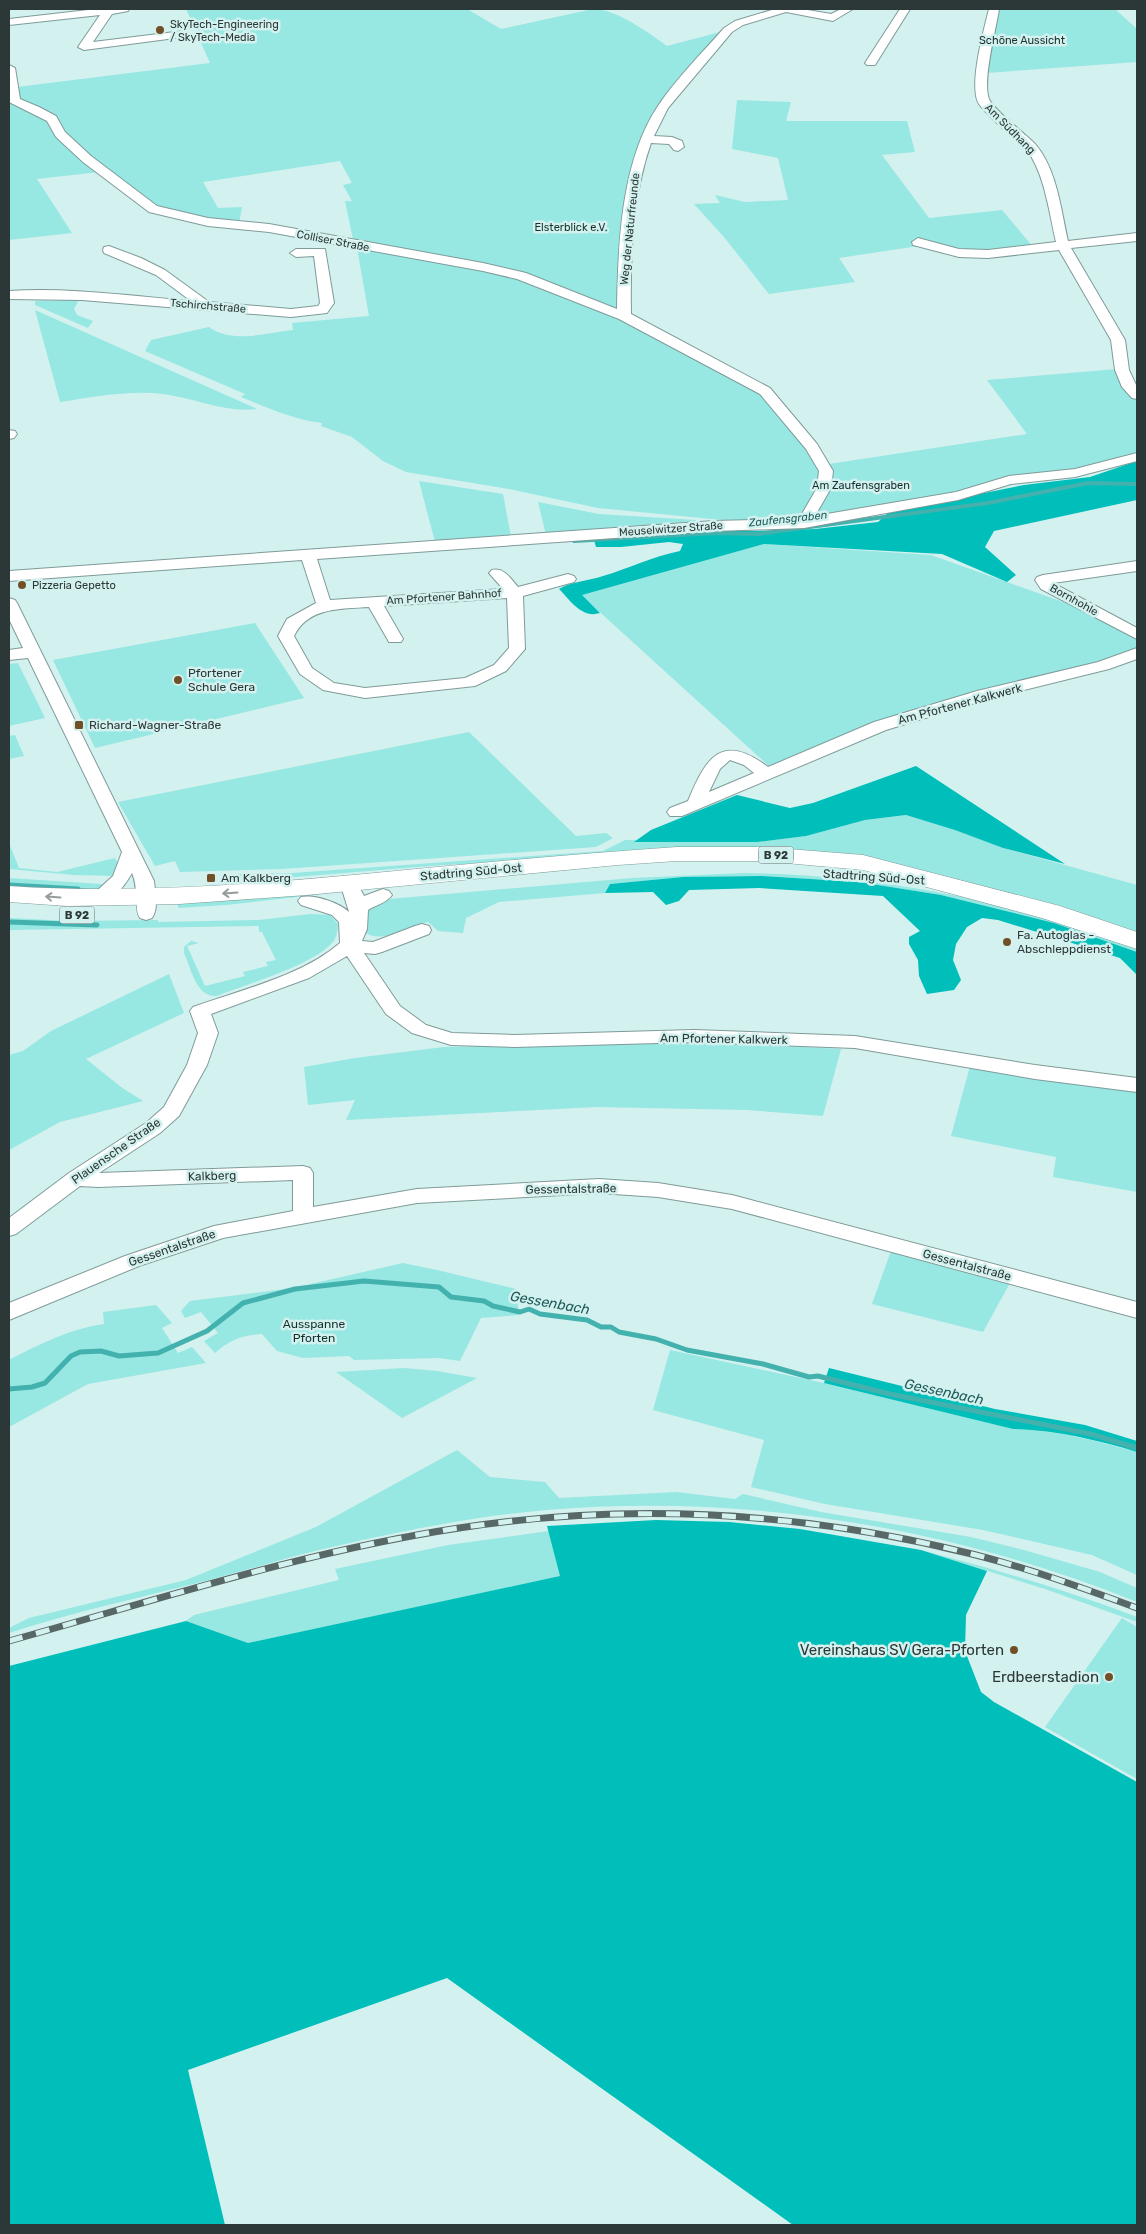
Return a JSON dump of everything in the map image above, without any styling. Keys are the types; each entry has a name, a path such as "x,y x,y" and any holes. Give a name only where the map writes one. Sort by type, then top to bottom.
{"main road":[{"name":"Stadtring Süd-Ost","path":"9,894 98,898 147,905 221,911 355,896 618,858 720,853 793,856 863,863 1051,912 1137,941"},
{"name":"Stadtring Süd-Ost","path":"9,912 61,915 226,893 383,895 676,869 770,870 931,882"}],"street":[{"path":"9,22 124,9"},
{"name":"Weg der Naturfreunde","path":"624,316 624,272 635,171 646,139 663,107 728,30 739,23 786,9 833,18 848,9"},
{"path":"871,63 905,9"},
{"name":"Am Südhang","path":"994,9 982,74 981,89 984,102 1039,158 1049,186 1062,246 1118,340 1122,370 1130,387 1137,395"},
{"path":"109,10 84,47 183,34"},
{"name":"Colliser Straße","path":"9,68 14,101 35,109 52,119 60,134 87,159 132,196 153,209 208,222 269,228 374,249 482,267 521,276 624,316 765,392 816,453 826,471 824,488 804,523"},
{"path":"646,139 672,141 678,144 678,147"},
{"path":"918,242 959,253 988,254 1137,237"},
{"path":"109,250 144,262 183,286 205,306"},
{"name":"Tschirchstraße","path":"9,295 82,296 291,313 322,310 327,303 320,252 296,252"},
{"name":"Meuselwitzer Straße","path":"9,576 723,526 804,523 958,496 1009,480 1076,473 1137,457"},
{"path":"308,555 324,605"},
{"name":"Bornhohle","path":"1137,566 1043,580 1047,586 1137,634"},
{"name":"Am Pfortener Bahnhof","path":"497,573 515,593 517,649 500,668 469,683 365,693 329,686 306,671 286,636 293,622 324,605 515,593 568,579"},
{"name":"Am Pfortener Bahnhof","path":"374,602 395,639"},
{"path":"9,604 145,881 147,905"},
{"path":"9,655 33,652"},
{"name":"Am Pfortener Kalkwerk","path":"676,812 880,726 983,695 1103,666 1137,653"},
{"path":"695,804 712,764 720,758 736,755 751,761 765,773"},
{"path":"98,898 120,882 126,871 131,851"},
{"path":"349,945 357,928 355,896"},
{"path":"307,901 321,907 332,908 348,921 349,945"},
{"path":"349,945 376,948 422,930"},
{"name":"Am Pfortener Kalkwerk","path":"349,945 393,1010 419,1029 451,1040 514,1041 694,1036 855,1042 1035,1072 1137,1085"},
{"name":"Plauensche Straße","path":"9,1229 76,1178 129,1146 172,1112 197,1065 208,1033 200,1011 320,966 349,945"},
{"name":"Kalkberg","path":"76,1178 98,1180 303,1173 303,1217"},
{"name":"Gessentalstraße","path":"9,1312 132,1261 221,1231 417,1196 599,1186 658,1190 732,1202 1137,1310"}],"green space":[{"name":"Elsterblick e.V.","path":"186,9 467,9 501,29 593,9 622,17 667,46 724,31 650,122 638,171 620,309 615,309 524,275 354,244 345,201 352,201 343,185 352,183 340,161 203,182 218,208 242,207 239,224 155,209 108,171 37,179 72,233 9,240 9,88 210,63"},
{"name":"Schöne Aussicht","path":"998,9 1115,9 1137,29 1137,62 986,73"},
{"path":"737,100 791,102 786,121 907,121 915,152 882,155 929,218 1002,210 1034,248 980,253 925,245 839,258 855,282 769,294 724,237 694,204 720,203 715,195 745,202 788,200 778,158 732,149"},
{"path":"357,248 490,271 533,283 534,287 541,286 626,320 728,375 766,398 787,422 824,474 806,514 794,522 743,522 598,508 509,489 406,472 383,461 352,437 321,426 322,423 291,416 241,397 245,394 145,351 151,340 209,327 228,335 250,336 293,330 292,323 369,316"},
{"path":"79,300 74,309 77,315 93,321 88,328 35,305 35,301"},
{"path":"35,310 257,409 233,409 175,396 150,393 112,395 60,402"},
{"name":"Am Zaufensgraben","path":"1117,369 1127,391 1137,400 1137,453 1117,460 956,495 817,517 829,464 1027,434 987,380"},
{"path":"419,481 503,494 511,537 435,542"},
{"path":"538,502 599,514 696,520 697,525 546,535"},
{"path":"764,544 931,555 1080,608 1136,636 1137,650 770,767 581,595"},
{"name":"Pfortener Schule Gera","path":"255,623 304,698 95,748 53,660"},
{"path":"18,663 45,718 9,726 9,664"},
{"path":"469,732 576,836 606,833 613,838 596,847 282,869 180,872 175,861 155,866 118,802"},
{"path":"15,735 24,756 9,759 9,736"},
{"path":"906,815 951,828 1003,848 1137,885 1137,933 1022,896 946,876 884,861 818,853 533,861 443,865 282,878 235,878 235,874 292,873 603,851 625,840 757,842 806,836 865,820"},
{"path":"9,843 19,868 57,872 115,858 118,864 115,876 74,875 9,869"},
{"path":"744,873 817,876 865,881 962,897 1013,909 1087,931 1137,947 1137,952 1054,923 941,895 859,882 761,876 683,877 610,884 605,893 499,902 466,918 463,933 438,931 428,922 387,936 371,935 364,932 364,912 377,902 389,899 632,878"},
{"path":"9,878 101,884 107,886 72,892 45,891 9,888"},
{"path":"341,891 226,905 178,908 178,901"},
{"path":"310,914 330,915 338,924 335,939 327,948 298,965 217,996 204,992 199,987 184,953 184,947 191,941 199,943 187,946 205,986 245,976 243,972 268,966 266,962 276,960 262,932 259,932 259,926 9,930 9,918 69,921 158,920 158,922 259,920"},
{"path":"169,974 184,1013 86,1059 121,1087 143,1101 60,1122 9,1150 9,1055 23,1051 51,1031"},
{"path":"649,1043 748,1044 841,1049 823,1116 747,1110 597,1107 346,1120 355,1100 308,1105 304,1067 355,1058 444,1047"},
{"path":"970,1066 1137,1090 1137,1192 1053,1177 1056,1157 951,1136"},
{"path":"892,1248 1011,1281 983,1332 872,1304"},
{"name":"Ausspanne Pforten","path":"403,1263 516,1289 519,1315 481,1318 460,1361 439,1358 354,1360 349,1356 303,1358 277,1351 262,1334 237,1339 215,1353 204,1341 218,1333 201,1312 185,1318 181,1311 190,1301 293,1288"},
{"path":"156,1305 172,1323 162,1328 178,1353 192,1347 206,1363 88,1384 9,1427 9,1360 67,1333 104,1324 103,1312"},
{"path":"670,1350 824,1383 1013,1429 1060,1434 1137,1452 1137,1575 1092,1555 983,1530 825,1504 751,1487 764,1440 653,1410"},
{"path":"404,1368 437,1371 477,1378 402,1418 336,1372"},
{"path":"457,1450 490,1477 545,1482 559,1498 676,1492 735,1499 743,1494 821,1512 971,1537 1100,1572 1137,1588 1137,1602 1066,1576 994,1554 921,1535 847,1522 772,1512 697,1507 621,1506 546,1510 470,1519 395,1533 310,1552 9,1633 9,1628 29,1618 186,1580 316,1527"},
{"path":"549,1531 561,1576 248,1643 186,1621 194,1615 339,1580 335,1569 448,1545"},
{"path":"921,1550 1003,1572 1084,1598 1137,1617 1137,1622 1045,1589"},
{"name":"Erdbeerstadion","path":"1122,1618 1137,1627 1137,1779 1045,1727"}],"shaded area":[{"path":"1137,461 1137,500 994,531 985,547 1016,575 1007,582 942,554 764,544 582,595 600,613 594,614 582,611 559,589 680,551 683,544 669,542 621,547 596,547 593,537 710,530 815,529 878,522 889,512 1024,485 1090,477"},
{"path":"916,766 1065,864 1003,848 955,830 906,815 865,820 806,836 757,842 634,842 651,830 737,795 790,808 813,803"},
{"path":"761,876 859,882 941,895 1054,923 1137,952 1137,975 1120,958 998,920 982,918 967,927 956,944 953,960 961,980 954,990 927,994 919,976 918,960 909,944 909,937 920,931 883,896 759,888 689,890 679,901 666,905 653,892 605,893 610,884 683,877"},
{"path":"829,1368 995,1409 1085,1425 1137,1441 1137,1452 1076,1436 1013,1429 824,1383"},
{"path":"656,1520 729,1522 800,1529 921,1550 987,1571 966,1615 965,1651 981,1692 994,1702 1137,1782 1137,2225 793,2225 447,1978 188,2070 225,2225 9,2225 9,1666 186,1621 248,1643 560,1576 547,1526"}],"waterway":[{"name":"Zaufensgraben","path":"574,541 716,533 759,534 988,503 1088,483 1137,484"},
{"path":"9,885 78,889"},
{"path":"9,922 97,925"},
{"name":"Gessenbach","path":"9,1389 32,1387 45,1383 71,1356 80,1352 101,1351 119,1356 158,1353 207,1331 243,1303 295,1289 364,1281 439,1287 451,1297 484,1301 493,1306 520,1312 529,1309 540,1314 587,1320 601,1327 611,1327 619,1332 656,1339 687,1350 763,1364 809,1377 818,1376 890,1394 1091,1434 1137,1448"}],"railway":[{"path":"9,1641 232,1578 345,1550 459,1528 523,1520 588,1515 717,1516 781,1520 845,1529 909,1540 972,1554 1055,1579 1137,1608"}],"place":[{"name":"SkyTech-Engineering / SkyTech-Media","path":"160,30"},
{"name":"Pizzeria Gepetto","path":"22,585"},
{"name":"Pfortener Schule Gera","path":"178,680"},
{"name":"Richard-Wagner-Straße","path":"79,725"},
{"name":"Am Kalkberg","path":"211,878"},
{"name":"Fa. Autoglas - Abschleppdienst","path":"1007,942"},
{"name":"Vereinshaus SV Gera-Pforten","path":"1014,1650"},
{"name":"Erdbeerstadion","path":"1109,1677"}]}
